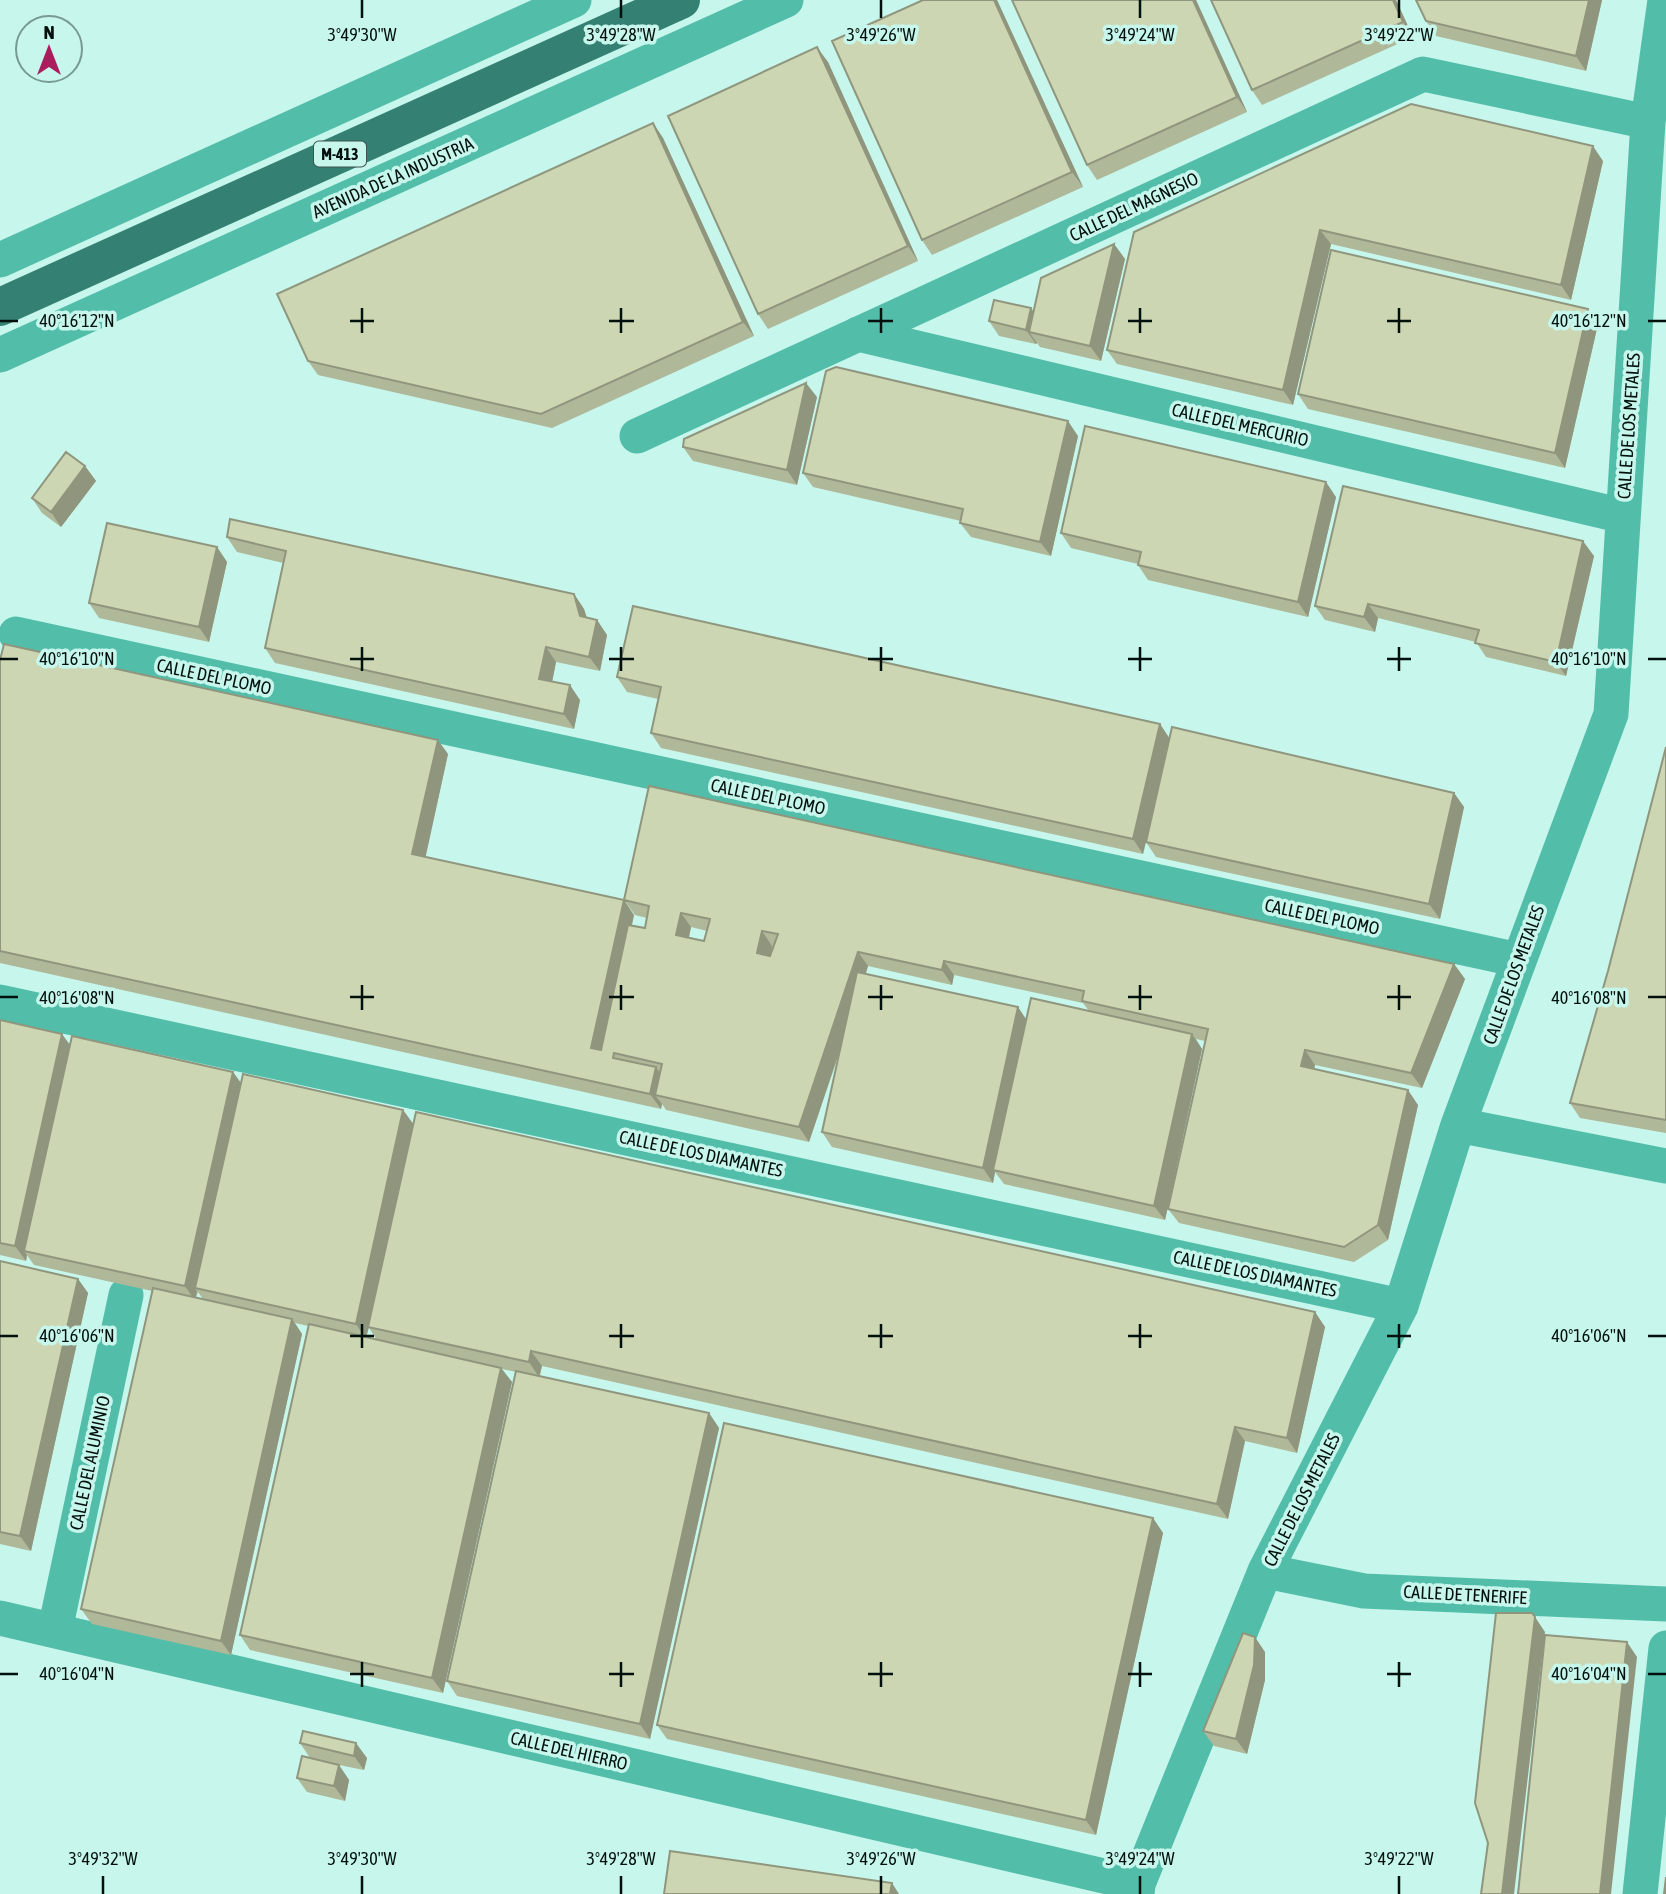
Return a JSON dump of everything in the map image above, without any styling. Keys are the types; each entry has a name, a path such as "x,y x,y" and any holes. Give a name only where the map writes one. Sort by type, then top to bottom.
{"main road":[{"name":"M-413","path":"0,307 681,0"}],"street":[{"path":"0,260 574,0"},
{"name":"AVENIDA DE LA INDUSTRIA","path":"0,355 786,0"},
{"name":"CALLE DE LOS METALES","path":"1138,1889 1265,1571 1401,1306 1458,1125 1611,714 1648,122 1665,0"},
{"name":"CALLE DEL MAGNESIO","path":"637,436 1423,75 1648,122"},
{"name":"CALLE DEL MERCURIO","path":"858,334 1623,516"},
{"name":"CALLE DEL PLOMO","path":"16,634 1519,960"},
{"name":"CALLE DE LOS DIAMANTES","path":"0,1002 1401,1306"},
{"path":"1458,1125 1666,1166"},
{"name":"CALLE DEL ALUMINIO","path":"54,1630 126,1295"},
{"name":"CALLE DE TENERIFE","path":"1265,1571 1364,1591 1666,1604"},
{"name":"CALLE DEL HIERRO","path":"0,1618 1138,1889"},
{"path":"1640,1894 1666,1648"}],"building":[{"path":"923,0 994,0 1072,172 922,240 832,41"},
{"path":"1012,0 1193,0 1237,97 1087,165"},
{"path":"1211,0 1393,0 1403,22 1252,90"},
{"path":"1416,0 1589,0 1576,56 1426,21"},
{"path":"817,47 908,246 758,314 668,116"},
{"path":"1411,104 1593,146 1561,285 1320,230 1283,390 1107,350 1134,232"},
{"path":"653,123 743,322 541,414 308,361 277,294"},
{"path":"1114,244 1090,346 1029,332 1041,278"},
{"path":"1331,250 1588,309 1555,453 1298,394"},
{"path":"994,300 1031,308 1026,330 989,321"},
{"path":"836,367 1068,421 1040,542 960,523 963,509 803,473 826,371"},
{"path":"806,383 787,470 683,447 684,439"},
{"path":"1085,426 1326,482 1298,602 1138,565 1141,552 1061,533"},
{"path":"66,452 85,466 51,512 32,498"},
{"path":"1343,486 1583,541 1556,662 1475,643 1479,630 1368,604 1364,617 1315,606"},
{"path":"230,519 574,594 580,616 597,620 589,657 546,647 539,679 570,685 564,714 265,648 286,551 227,537"},
{"path":"107,523 217,547 199,627 89,603"},
{"path":"633,606 1160,724 1133,839 651,733 661,687 617,677"},
{"path":"4,644 438,740 412,854 624,900 649,786 1454,964 1411,1073 1305,1050 1301,1066 1408,1090 1378,1225 1344,1247 1168,1209 1208,1029 1082,1001 1084,991 944,961 942,970 858,952 799,1127 655,1095 662,1064 614,1053 613,1058 656,1067 650,1094 0,951 0,660","holes":["624,900 649,906 645,928 628,925 601,1050 591,1048","681,913 710,919 704,941 676,935","762,931 778,934 770,956 757,953"]},
{"path":"1172,727 1454,793 1429,904 1146,842"},
{"path":"1666,747 1666,1120 1570,1103 1608,971"},
{"path":"857,972 1018,1007 983,1168 822,1132"},
{"path":"1031,998 1192,1034 1154,1206 993,1170"},
{"path":"0,1020 62,1034 15,1246 0,1243"},
{"path":"72,1036 233,1072 185,1286 24,1251"},
{"path":"243,1074 403,1110 356,1324 195,1288"},
{"path":"416,1112 1315,1312 1287,1438 1235,1427 1217,1504 531,1351 529,1362 368,1327"},
{"path":"0,1261 78,1279 20,1536 0,1532"},
{"path":"153,1288 292,1319 221,1641 81,1609"},
{"path":"309,1324 501,1368 432,1678 240,1635"},
{"path":"516,1371 709,1413 640,1724 447,1681"},
{"path":"724,1423 1153,1518 1086,1820 657,1725"},
{"path":"1496,1613 1532,1613 1535,1617 1502,1894 1481,1894 1488,1843 1475,1803"},
{"path":"1243,1633 1255,1637 1254,1665 1236,1739 1203,1731"},
{"path":"1545,1635 1627,1642 1600,1894 1518,1894"},
{"path":"303,1731 356,1743 354,1756 300,1743"},
{"path":"302,1756 339,1765 334,1786 297,1778"},
{"path":"670,1851 892,1883 890,1894 664,1894"}]}
